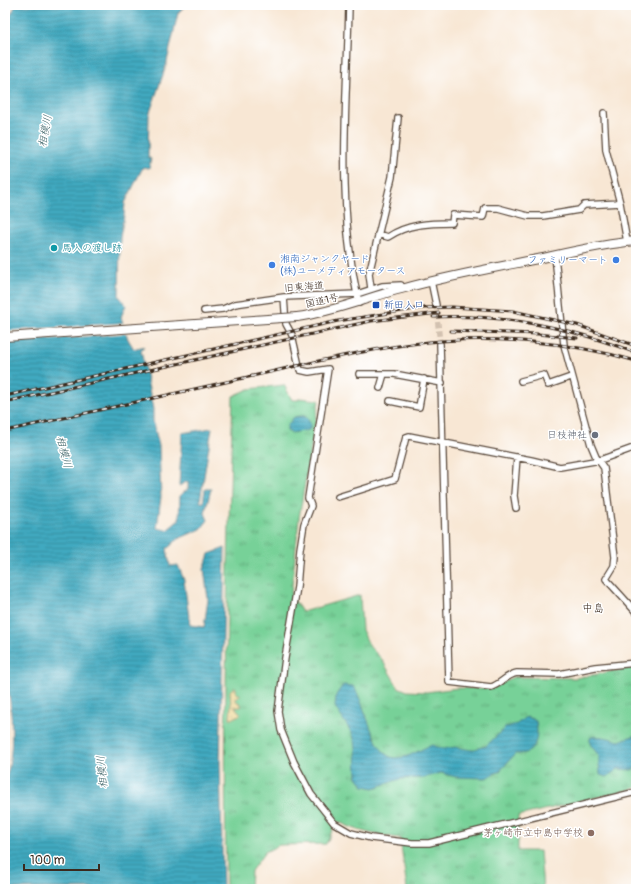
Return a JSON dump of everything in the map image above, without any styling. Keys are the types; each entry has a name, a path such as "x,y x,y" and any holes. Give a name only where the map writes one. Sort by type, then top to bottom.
{"highway":[{"name":"国道1号","path":"5,337 297,317 359,303 402,288 431,281 636,241"}],"street":[{"path":"349,5 344,197 356,294 359,303"},
{"path":"604,113 606,150 620,203 627,242"},
{"path":"371,288 369,274 392,177 398,118"},
{"path":"378,234 388,237 399,229 425,224 452,222 453,216 483,217 486,208 498,208 528,216 543,216 579,210 584,205 620,203"},
{"path":"555,256 564,346 571,377 591,444 596,457 600,460 604,468 615,557 614,566 606,579 636,612"},
{"path":"431,281 436,305"},
{"name":"旧東海道","path":"204,311 224,309 235,304 284,297 356,294 371,288 392,285 401,285 402,288"},
{"path":"284,297 286,324 292,335 300,370 309,372 328,368 308,498 311,506 304,524 297,587 284,658 278,711 281,730 294,762 311,794 334,823 351,833 394,841 429,843 636,792"},
{"path":"440,344 449,682 491,687 497,685 511,674 559,674 636,662"},
{"path":"359,374 394,374 442,383"},
{"path":"380,388 384,374"},
{"path":"521,381 544,375 548,385 571,377"},
{"path":"390,401 419,407 424,379"},
{"path":"338,497 395,479 406,437 409,436 560,467 600,460 636,447"},
{"path":"516,508 514,496 517,457"}],"green space":[{"path":"284,385 292,400 299,400 299,398 319,400 299,518 291,595 302,612 360,595 362,630 370,647 381,658 398,687 407,691 426,692 458,688 492,689 513,677 576,678 636,667 636,788 518,816 518,851 540,851 543,889 407,889 400,838 383,836 352,828 337,821 326,844 279,845 265,852 251,871 250,889 226,889 226,642 233,396 249,389"}],"sand":[{"path":"233,688 236,688 236,693 241,695 235,700 241,704 241,707 235,707 241,714 232,719 230,718 230,691"}],"water":[{"name":"相模川","path":"16,5 186,5 178,13 166,66 149,115 148,157 151,159 149,168 143,167 125,203 120,237 119,296 126,305 121,317 128,339 134,349 144,346 141,350 153,409 153,421 159,446 161,497 157,528 167,530 179,520 180,495 188,489 188,481 179,486 182,433 212,428 200,501 203,503 205,489 211,489 205,513 208,520 201,529 178,539 167,549 170,566 178,565 184,580 190,625 204,627 208,599 204,569 209,554 225,548 220,763 223,889 5,889 5,781 11,756 12,727 10,697 5,671 5,25"},
{"path":"304,416 309,420 309,430 291,433 287,431 287,426 294,417"},
{"path":"343,685 353,686 362,703 375,738 387,755 395,758 406,757 432,745 443,749 455,747 471,750 486,746 506,727 517,724 524,718 528,717 536,721 537,730 535,744 529,751 523,754 515,754 500,771 486,778 456,777 441,773 422,778 400,779 374,788 364,786 357,777 356,747 353,735 335,707 336,695"},
{"path":"636,735 636,768 632,770 618,769 607,777 600,775 599,756 590,744 590,738 600,737 619,741"}],"pier":[{"path":"125,323 128,333 5,342 5,331"}],"tunnel":[{"path":"436,305 440,344"}],"railway":[{"path":"5,396 338,321 422,308 452,307 513,311 577,325 636,346"},
{"path":"5,402 371,321 439,313"},
{"path":"433,317 485,318 536,324 586,336 636,353"},
{"path":"451,331 538,334 577,338"},
{"path":"5,431 323,360 367,351 439,341 525,341 582,348 636,361"}],"place":[{"name":"馬入の渡し跡","path":"54,248"},
{"name":"ファミリーマート","path":"616,260"},
{"name":"湘南ジャンクヤード (株)ユーメディアモータース","path":"272,265"},
{"name":"新田入口","path":"376,305"},
{"name":"日枝神社","path":"595,435"},
{"name":"茅ヶ崎市立中島中学校","path":"591,833"}],"district":[{"name":"中島","path":"593,608"}]}
